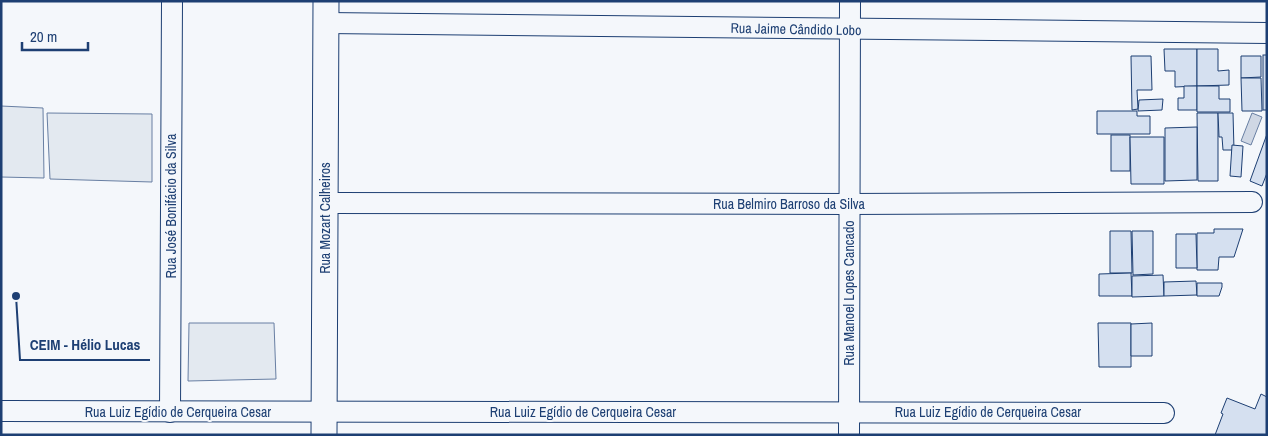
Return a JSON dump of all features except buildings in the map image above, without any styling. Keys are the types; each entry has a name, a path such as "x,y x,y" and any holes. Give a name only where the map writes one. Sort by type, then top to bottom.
{"street":[{"name":"Rua José Bonifácio da Silva","path":"170,412 172,1"},
{"name":"Rua Manoel Lopes Cancado","path":"849,435 850,1"},
{"name":"Rua Jaime Cândido Lobo","path":"326,12 850,29 1267,33"},
{"name":"Rua Mozart Calheiros","path":"324,423 326,12"},
{"name":"Rua Belmiro Barroso da Silva","path":"326,203 849,204 1252,202"},
{"name":"Rua Luiz Egídio de Cerqueira Cesar","path":"1,411 170,412 324,423 849,412 1164,412"}],"shaded area":[{"path":"1,106 43,108 44,178 1,177"},
{"path":"47,113 152,114 152,182 50,179"},
{"path":"1252,113 1262,117 1251,145 1241,141"},
{"path":"189,323 274,323 276,379 188,381"}],"place":[{"name":"CEIM - Hélio Lucas","path":"16,296"}]}
